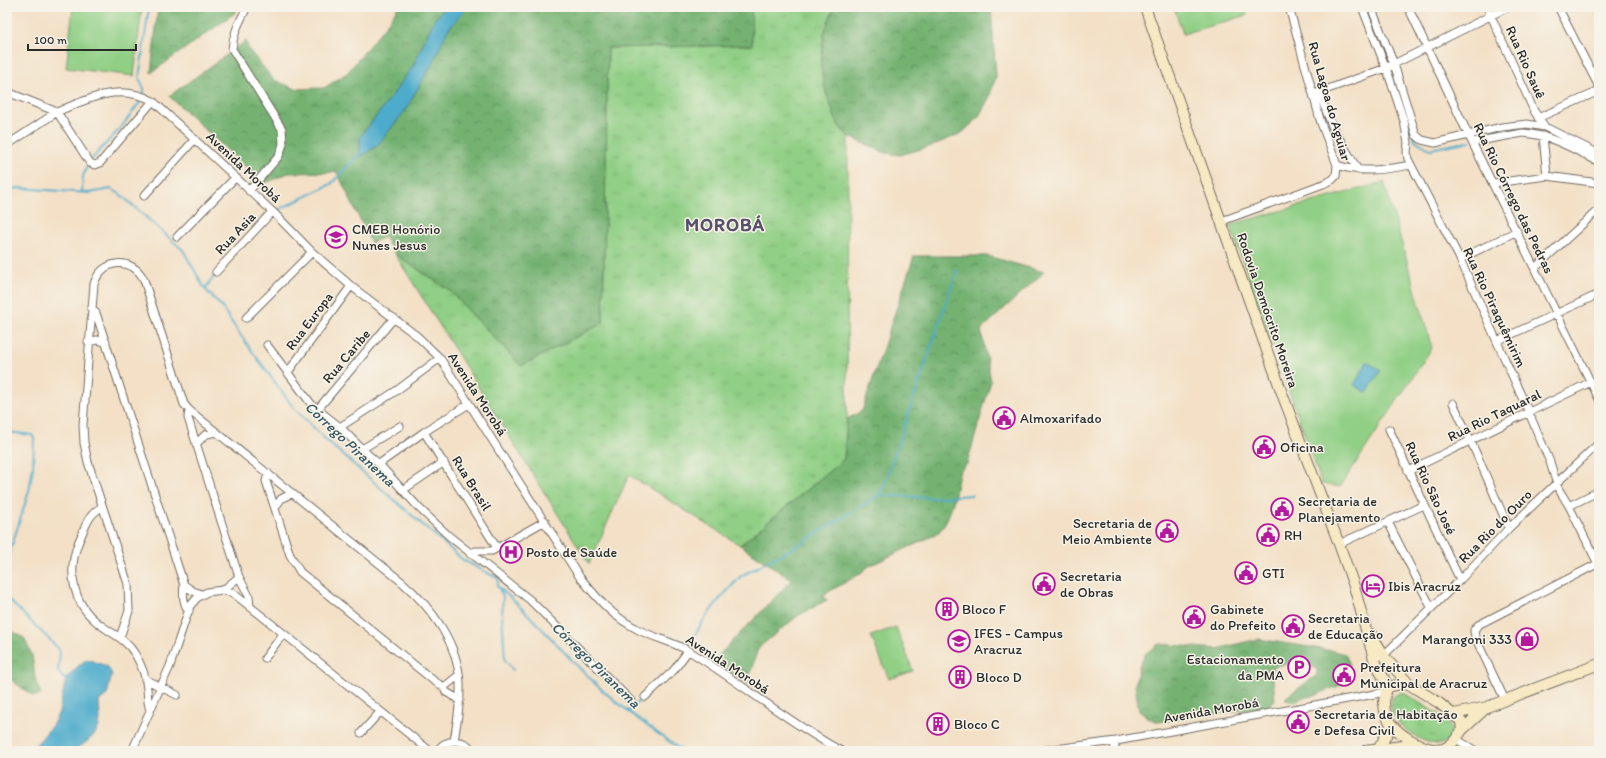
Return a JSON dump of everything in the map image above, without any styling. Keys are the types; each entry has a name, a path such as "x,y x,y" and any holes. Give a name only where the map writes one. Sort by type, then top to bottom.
{"street":[{"path":"247,7 236,28 232,49 282,129 283,144 279,156 249,191"},
{"name":"Rodovia Demócrito Moreira","path":"1145,7 1283,396 1339,544 1364,622 1379,657 1387,690"},
{"name":"Rua Lagoa do Aguiar","path":"1222,221 1332,180 1336,176 1337,165 1321,123 1317,93 1289,7"},
{"name":"Rua Rio Piraquêmirim","path":"1362,7 1386,68 1404,122 1408,144 1407,152 1411,166 1460,259 1550,462 1560,493 1569,506 1599,564"},
{"path":"1371,7 1394,64 1416,135 1422,140 1435,143 1502,126 1527,124 1545,127 1599,154"},
{"name":"Rua Rio Córrego das Pedras","path":"1408,7 1428,46 1468,134 1599,399"},
{"name":"Rua Rio Sauê","path":"1487,7 1538,118 1545,127"},
{"path":"1358,170 1332,128 1317,93 1386,68 1508,7"},
{"path":"1558,7 1599,87"},
{"path":"7,82 8,93 57,112 90,163 95,165 100,163 153,101"},
{"path":"1538,118 1599,91"},
{"name":"Avenida Morobá","path":"7,144 57,112 98,95 132,93 153,101 272,212 312,252 352,286 417,336 440,358 457,382 469,404 579,576 601,604 621,620 639,630 688,651 841,751"},
{"path":"1473,142 1523,133 1543,136 1558,141 1599,162"},
{"path":"1543,136 1547,176"},
{"path":"144,196 195,139"},
{"path":"1337,165 1358,170 1377,170 1411,166"},
{"path":"1494,184 1547,176 1599,183"},
{"path":"177,237 235,178"},
{"path":"1535,268 1599,209"},
{"name":"Rua Asia","path":"216,272 272,212"},
{"path":"1460,259 1517,231"},
{"path":"246,318 312,252"},
{"path":"120,637 129,611 129,593 125,575 88,462 83,434 83,416 88,342 95,279 104,268 113,264 122,263 132,266 139,272 144,280 184,404 188,410 402,582 418,597 438,621 451,646 459,675 460,700 454,741"},
{"name":"Rua Europa","path":"288,372 352,286"},
{"path":"1497,341 1599,294"},
{"path":"91,309 96,313 106,342 184,585 183,591 186,607 189,611"},
{"name":"Rua Caribe","path":"318,410 394,318"},
{"path":"88,342 97,340 106,342"},
{"path":"267,345 312,405 340,427 379,464 439,527 470,554 498,573 530,600 631,701"},
{"path":"340,427 396,391 440,358"},
{"name":"Rua Rio Taquaral","path":"1408,471 1591,382"},
{"path":"1453,403 1509,528"},
{"path":"379,464 424,432 469,404"},
{"path":"188,410 188,418 196,444 239,577 249,596 250,606"},
{"path":"362,449 400,426"},
{"name":"Rua Rio São José","path":"1389,429 1460,580"},
{"path":"196,444 205,434 215,432"},
{"name":"Rua Brasil","path":"424,432 497,548"},
{"name":"Rua Rio do Ouro","path":"1379,657 1460,580 1509,528 1599,443"},
{"path":"404,490 444,462"},
{"path":"268,473 266,481 290,555 300,572 434,681 444,687 446,692 460,700"},
{"path":"1569,506 1599,491"},
{"path":"275,508 281,499 292,493"},
{"path":"1339,544 1424,505"},
{"path":"102,507 94,512 88,520 75,552 72,566 73,581 77,597 86,611 98,623 120,637 136,655 145,679 147,703 150,710"},
{"path":"470,554 475,551 492,551 545,521"},
{"path":"1388,522 1431,607"},
{"path":"1505,700 1475,637 1474,630 1478,624 1599,564"},
{"path":"223,590 239,577"},
{"path":"184,585 193,591 202,594"},
{"path":"132,751 161,687 178,646 189,611 194,602 202,594 213,590 223,590 233,593 250,606 430,751"},
{"path":"265,658 283,634"},
{"path":"645,697 674,670 688,651"},
{"name":"Rodovia Demócrito Moreira","path":"1379,657 1410,685 1454,714"},
{"path":"1462,730 1461,722 1454,714 1487,707 1599,664"},
{"path":"444,687 459,675"},
{"path":"145,679 177,695"},
{"path":"1410,685 1402,684 1387,690 1384,708 1386,716 1392,725 1416,744 1428,748 1436,750 1443,749 1450,745 1462,730 1487,707"},
{"name":"Avenida Morobá","path":"1040,751 1116,741 1387,690"},
{"path":"361,733 380,712"},
{"path":"1372,750 1392,725"},
{"path":"1456,739 1476,751"},
{"path":"437,751 442,745 454,741 466,744 473,751"},
{"path":"1114,751 1116,741"},
{"path":"1372,750 1416,744"}],"green space":[{"path":"73,7 142,7 134,76 66,68"},
{"path":"158,7 238,7 235,13 151,73"},
{"path":"398,7 446,7 434,20 413,66 360,137 360,156 377,146 404,112 431,64 447,31 467,7 751,7 752,45 608,48 603,323 521,366 449,290 395,254 384,237 371,243 337,172 288,173 264,184 169,96 246,41 249,50 274,80 296,89 324,88 347,73 386,25"},
{"path":"751,7 834,7 824,33 821,68 826,93 838,125 848,136 847,419 844,459 740,545 629,475 589,564 395,254 449,290 521,366 603,323 608,48 752,45"},
{"path":"834,7 991,7 996,77 989,98 978,118 962,133 932,146 900,155 885,153 848,136 838,125 826,93 821,68 824,33"},
{"path":"1174,7 1244,7 1247,15 1183,34"},
{"path":"1384,182 1432,348 1340,487 1322,484 1230,225"},
{"path":"914,256 988,256 1044,272 981,330 991,381 967,464 960,470 953,504 943,527 937,534 869,566 860,574 823,595 827,600 799,615 758,648 747,684 714,660 792,580 740,545 844,459 847,419 862,411"},
{"path":"896,627 913,671 889,679 871,636"},
{"path":"7,628 24,638 32,655 35,677 41,695 33,696 7,677"},
{"path":"1258,639 1345,654 1350,665 1341,685 1317,695 1301,698 1297,702 1289,701 1285,698 1317,675 1317,668 1300,664 1283,664 1272,668 1275,700 1269,705 1257,708 1158,722 1139,711 1135,685 1139,666 1145,654 1159,644 1217,649"},
{"path":"1402,692 1443,717 1452,729 1450,738 1440,744 1432,743 1416,737 1401,726 1392,712 1391,705 1394,696"}],"water":[{"path":"446,7 467,7 447,31 432,64 404,112 377,146 360,157 360,137 413,66 434,20"},
{"path":"1367,362 1381,370 1367,393 1354,385"},
{"path":"87,659 107,666 112,674 107,695 99,701 100,720 95,734 87,742 70,751 29,751 53,724 59,712 66,678"}],"waterway":[{"path":"144,95 144,89 139,78 149,7"},
{"path":"82,192 83,176 89,162 123,125 142,99"},
{"path":"1407,121 1416,141 1430,149 1470,141"},
{"path":"1486,136 1514,129 1524,130"},
{"path":"276,211 331,184 361,152"},
{"name":"Córrego Piranema","path":"7,190 18,188 89,193 111,189 120,194 183,250 205,289 221,306 293,407 328,442 463,560 499,579 497,586"},
{"path":"688,648 703,621 718,601 741,576 800,544 879,495 885,483 957,270"},
{"path":"205,289 216,274"},
{"path":"7,432 32,435 34,438 33,467 29,491 7,561"},
{"path":"880,495 931,498 972,495"},
{"name":"Córrego Piranema","path":"497,586 524,610 600,688 640,721 683,751"},
{"path":"498,587 503,596 502,615 505,660 513,670"},
{"path":"7,598 58,648 60,653 58,671 67,682"},
{"path":"628,712 643,697"}],"place":[{"name":"CMEB Honório Nunes Jesus","path":"336,237"},
{"name":"Almoxarifado","path":"1004,418"},
{"name":"Oficina","path":"1264,447"},
{"name":"Secretaria de Planejamento","path":"1282,509"},
{"name":"Secretaria de Meio Ambiente","path":"1167,531"},
{"name":"RH","path":"1268,535"},
{"name":"Posto de Saúde","path":"511,552"},
{"name":"GTI","path":"1246,573"},
{"name":"Secretaria de Obras","path":"1044,584"},
{"name":"Ibis Aracruz","path":"1373,586"},
{"name":"Bloco F","path":"947,609"},
{"name":"Gabinete do Prefeito","path":"1194,617"},
{"name":"Secretaria de Educação","path":"1293,626"},
{"name":"Marangoni 333","path":"1527,639"},
{"name":"IFES - Campus Aracruz","path":"959,641"},
{"name":"Estacionamento da PMA","path":"1299,667"},
{"name":"Prefeitura Municipal de Aracruz","path":"1344,675"},
{"name":"Bloco D","path":"960,677"},
{"name":"Secretaria de Habitação e Defesa Civil","path":"1298,722"},
{"name":"Bloco C","path":"938,724"}],"district":[{"name":"MOROBÁ","path":"725,225"}]}
